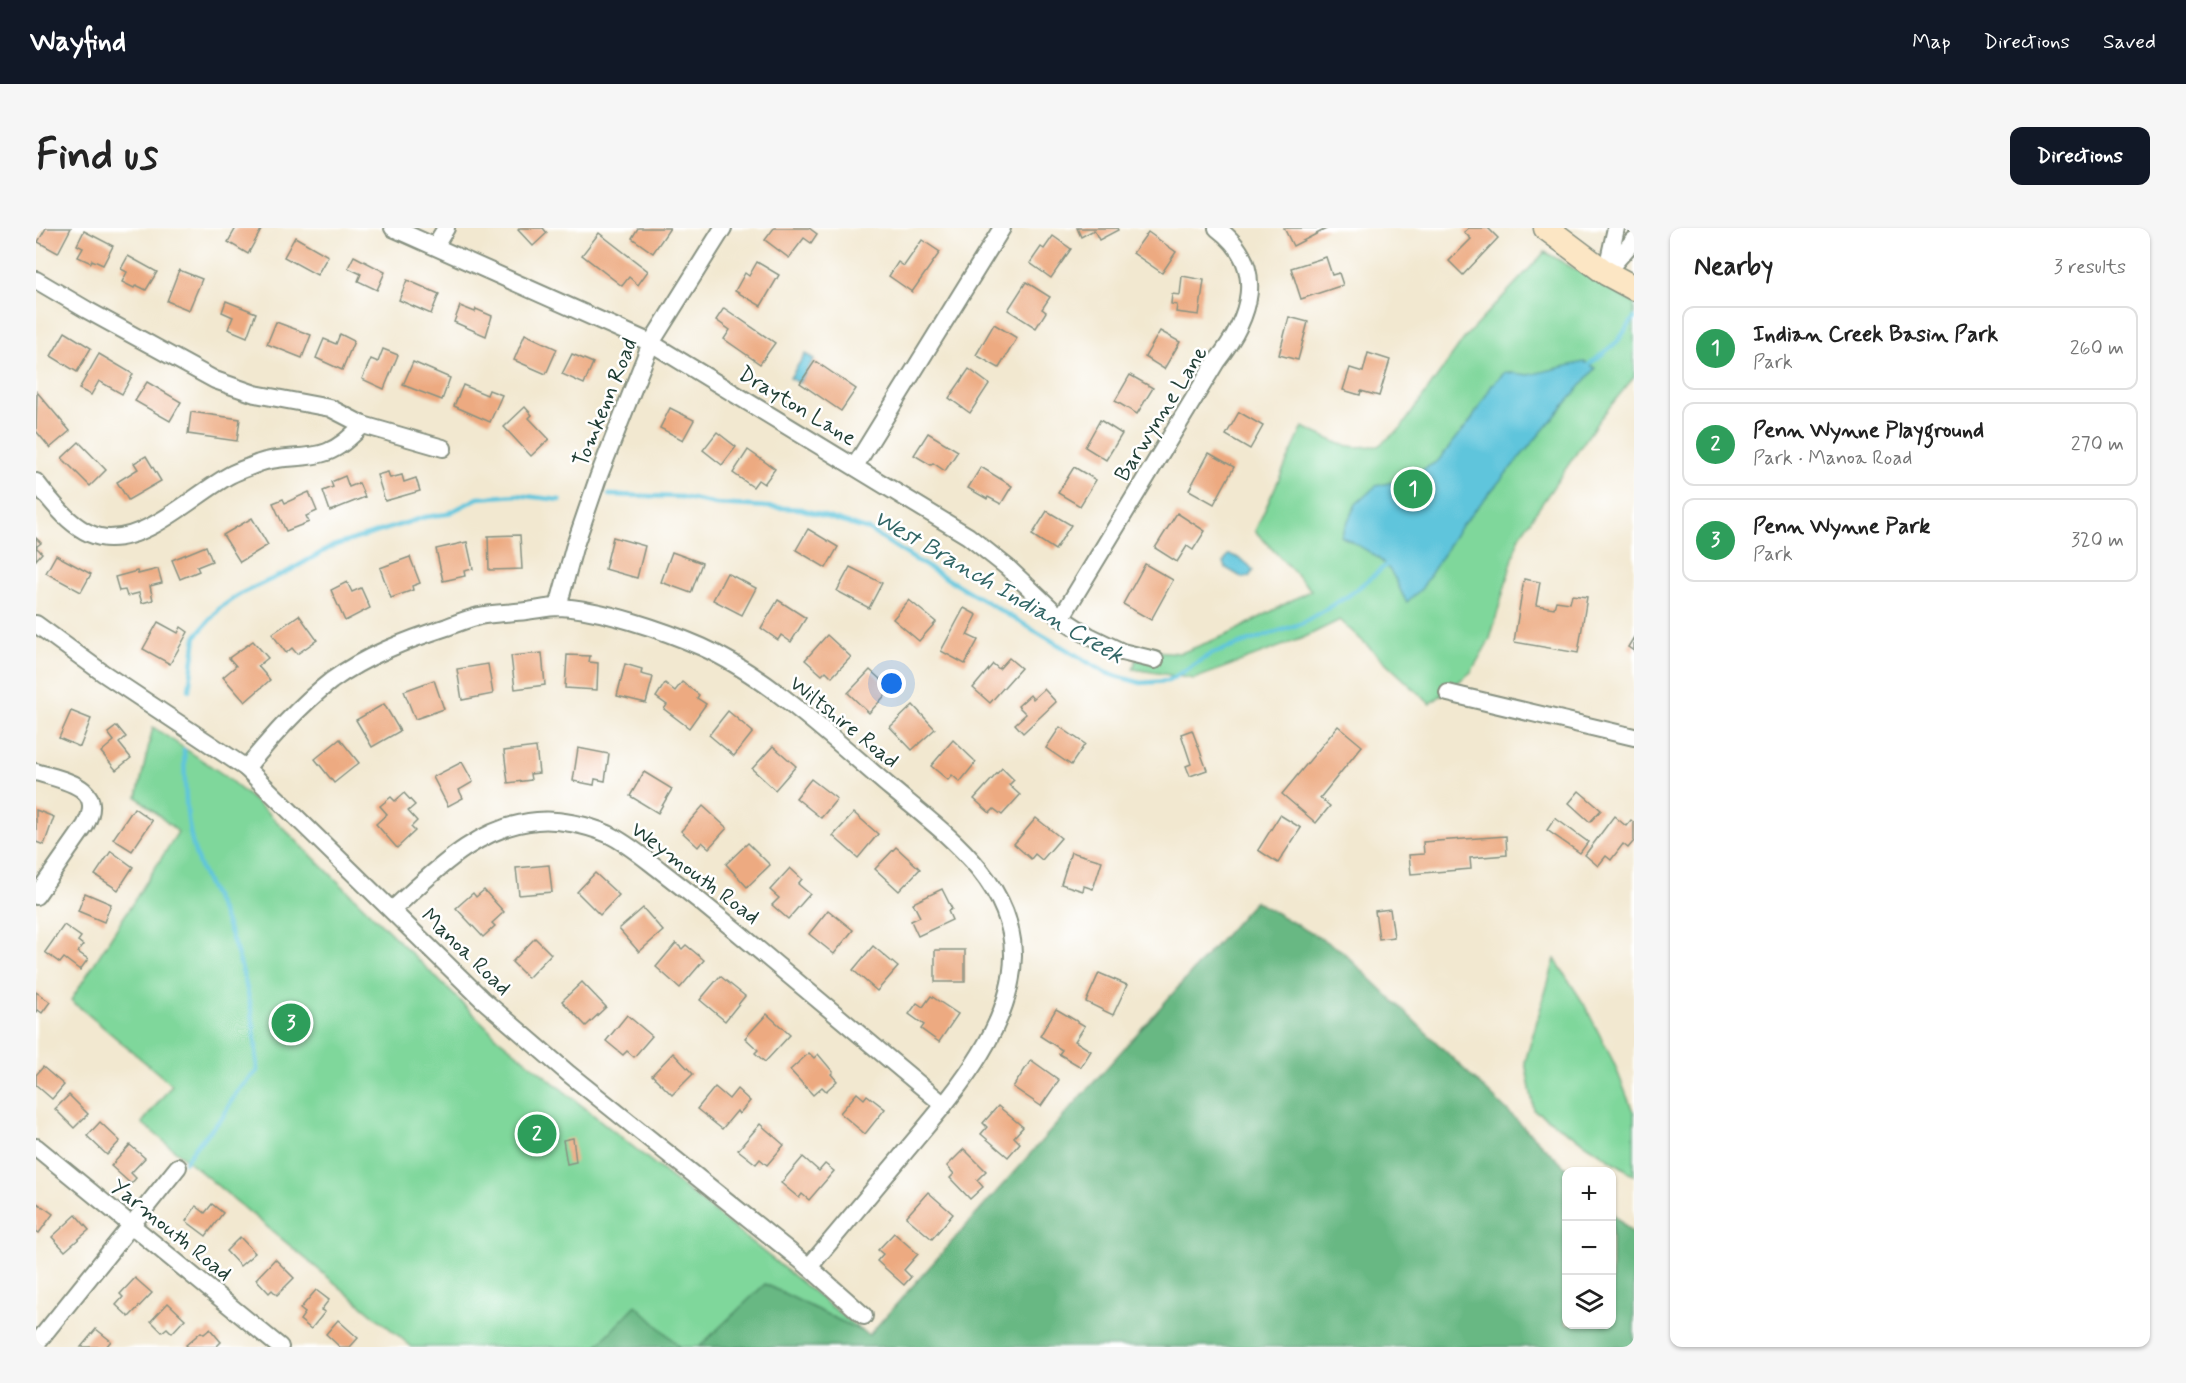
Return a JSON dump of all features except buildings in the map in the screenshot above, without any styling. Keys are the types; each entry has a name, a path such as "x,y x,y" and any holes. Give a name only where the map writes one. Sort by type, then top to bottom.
{"main road":[{"path":"1546,228 1606,273 1634,288"}],"street":[{"name":"Drayton Lane","path":"393,228 651,343 968,536 1007,567 1060,618 1089,636 1122,652 1155,660"},
{"path":"435,246 446,228"},
{"name":"Tomkenn Road","path":"558,607 574,548 598,478 651,343 723,228"},
{"path":"855,466 1002,228"},
{"name":"Barwynne Lane","path":"1060,618 1216,362 1232,341 1242,321 1249,300 1247,269 1236,246 1217,228"},
{"path":"1606,273 1616,228"},
{"path":"1606,273 1634,240"},
{"path":"36,280 215,380 255,394 330,408 363,425 443,448"},
{"path":"36,482 80,529 108,538 122,536 135,533 157,522 231,475 262,462 326,453 339,446 363,425"},
{"name":"Wiltshire Road","path":"246,768 283,725 332,681 371,657 413,638 478,616 558,607 604,615 662,632 703,648 735,665 793,705 954,841 984,876 997,895 1007,917 1013,956 1010,984 1003,1011 980,1054 944,1105 809,1267"},
{"name":"Manoa Road","path":"36,624 102,673 246,768 482,999 569,1074 809,1267 864,1316"},
{"path":"1448,693 1634,737"},
{"path":"36,772 82,789 89,797 91,809 90,817 36,896"},
{"name":"Weymouth Road","path":"392,910 448,859 481,839 508,828 537,821 563,822 608,834 633,849 700,901 944,1105"},
{"name":"Yarmouth Road","path":"36,1147 280,1347"},
{"path":"36,1344 178,1167"}],"green space":[{"path":"1545,252 1634,303 1634,377 1599,420 1519,537 1490,639 1471,672 1430,704 1340,620 1303,638 1194,679 1133,669 1140,650 1181,653 1229,634 1311,590 1255,531 1303,427 1340,444 1355,447 1378,446 1401,428 1466,336"},
{"path":"153,727 224,775 267,812 498,1038 879,1345 877,1347 412,1347 142,1123 172,1085 71,1000 178,832 137,797"},
{"path":"1255,901 1341,950 1565,1167 1562,1167 1562,1329 1616,1329 1616,1217 1634,1235 1634,1347 699,1347 765,1284 869,1335"},
{"path":"1555,959 1584,1004 1614,1063 1634,1114 1634,1175 1534,1110 1525,1062"},
{"path":"636,1305 680,1347 596,1347"}],"water":[{"path":"805,354 814,359 799,383 790,378"},
{"path":"1584,362 1596,368 1458,530 1422,588 1407,602 1384,563 1341,536 1356,504 1376,486 1407,479 1438,461 1472,419 1492,385 1505,372 1529,375"},
{"path":"1228,555 1239,558 1249,566 1253,571 1249,577 1243,578 1226,568 1224,562"}],"waterway":[{"name":"West Branch Indian Creek","path":"1586,367 1617,342 1634,318"},
{"name":"West Branch Indian Creek","path":"189,690 196,636 220,608 240,594 287,572 333,546 425,517 447,514 478,498 517,495 560,500"},
{"name":"West Branch Indian Creek","path":"609,495 681,497 716,504 801,509 869,530 1106,673 1141,683 1168,681 1211,654 1303,623 1348,596 1389,563"},
{"name":"West Branch Indian Creek","path":"184,750 186,805 193,846 238,955 252,1012 257,1071 236,1093 222,1118 196,1146 185,1162"}],"place":[{"name":"Indian Creek Basin Park","path":"1413,489"},
{"name":"Penn Wynne Park","path":"291,1023"},
{"name":"Penn Wynne Playground","path":"537,1134"}]}
